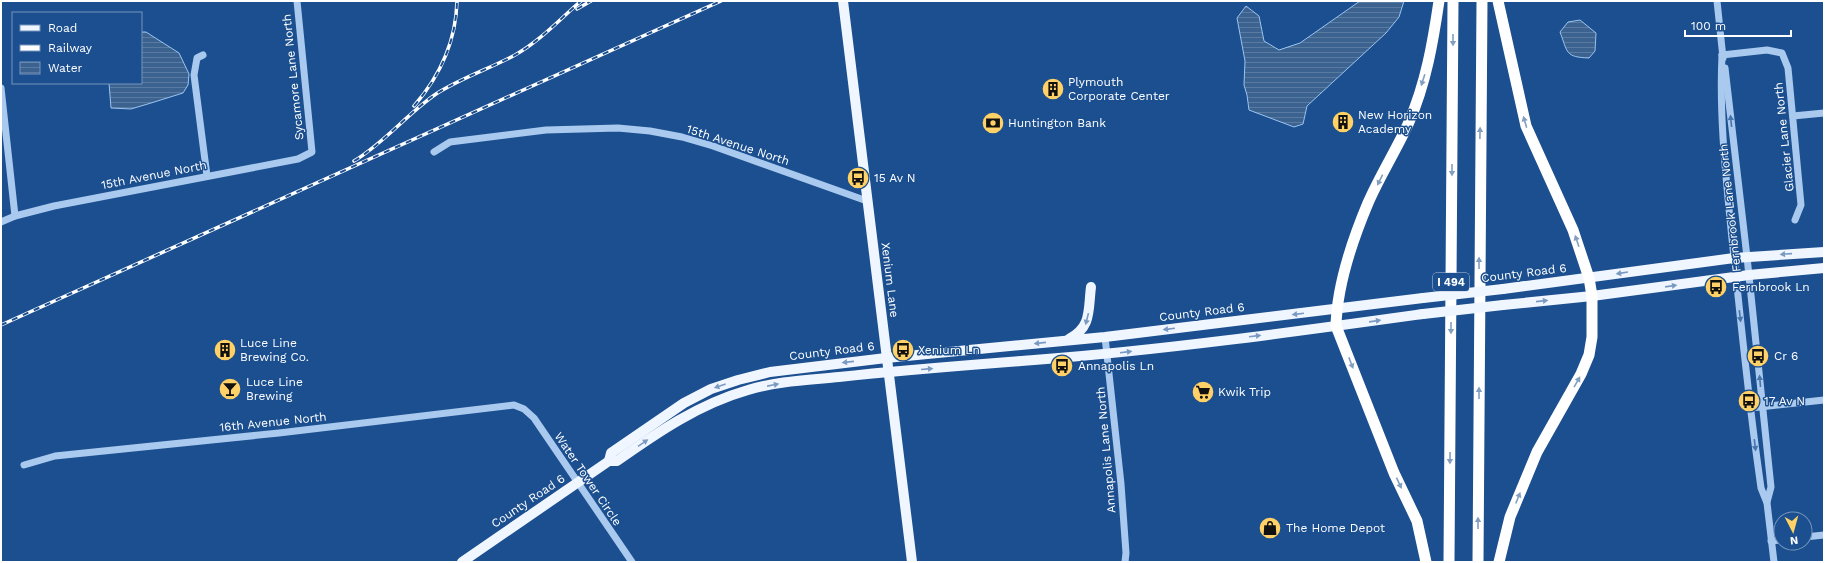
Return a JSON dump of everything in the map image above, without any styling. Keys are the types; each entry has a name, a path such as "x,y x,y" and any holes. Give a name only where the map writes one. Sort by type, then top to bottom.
{"highway":[{"path":"1426,562 1416,521 1394,473 1336,326 1337,310 1348,259 1368,204 1409,121 1430,58 1439,1"},
{"name":"I 494","path":"1449,562 1453,1"},
{"name":"I 494","path":"1478,562 1482,1"},
{"path":"1498,1 1526,126 1573,230 1589,278 1592,296 1592,337 1588,355 1581,374 1537,452 1510,517 1499,562"}],"main road":[{"name":"Xenium Lane","path":"844,1 886,358 912,562"},
{"name":"County Road 6","path":"609,461 611,453 647,426 684,403 711,389 770,372 886,358 1105,337 1337,310 1734,258 1824,252"},
{"name":"County Road 6","path":"462,562 609,461 617,461 673,422 720,399 749,389 779,384 888,372 1107,354 1422,314 1592,296 1749,275 1824,268"},
{"path":"1066,340 1080,332 1086,324 1091,287"}],"street":[{"name":"Sycamore Lane North","path":"298,1 312,152"},
{"name":"Fernbrook Lane North","path":"1717,1 1722,55 1727,84 1749,275 1771,488 1766,503"},
{"name":"Glacier Lane North","path":"1722,55 1767,50 1782,52 1788,68 1801,205 1795,220"},
{"path":"203,55 197,58 194,75 207,176"},
{"name":"Fernbrook Lane North","path":"1722,55 1720,92 1725,170 1735,277 1761,488 1766,503 1774,562"},
{"path":"1,88 15,216"},
{"path":"1793,116 1824,113"},
{"name":"15th Avenue North","path":"434,152 450,142 546,130 618,128 650,131 682,137 713,146 867,201"},
{"name":"15th Avenue North","path":"1,222 15,216 54,206 298,159 312,152"},
{"name":"Annapolis Lane North","path":"1105,337 1126,540 1124,562"},
{"path":"1751,408 1824,400"},
{"name":"16th Avenue North","path":"24,465 55,456 274,434 514,405 524,409"},
{"name":"Water Tower Circle","path":"524,409 534,418 632,562"},
{"path":"1813,536 1824,535"}],"water":[{"path":"1360,1 1404,1 1399,17 1386,33 1307,106 1303,124 1294,127 1249,110 1244,85 1245,61 1237,18 1246,6 1259,16 1264,41 1279,50 1300,43"},
{"path":"1580,20 1596,33 1595,51 1589,58 1571,55 1566,49 1560,32 1568,22"},
{"path":"142,32 146,32 179,53 189,74 188,85 183,93 131,109 111,108 109,84 142,84"}],"railway":[{"path":"414,106 432,83 445,58 454,30 457,1"},
{"path":"354,161 375,146 415,110 436,94 455,83 515,55 541,37 581,1"},
{"path":"577,9 591,1"},
{"path":"1,325 721,1"}],"place":[{"name":"Plymouth Corporate Center","path":"1053,89"},
{"name":"New Horizon Academy","path":"1343,122"},
{"name":"Huntington Bank","path":"993,123"},
{"name":"15 Av N","path":"858,178"},
{"name":"Fernbrook Ln","path":"1716,287"},
{"name":"Luce Line Brewing Co.","path":"225,350"},
{"name":"Xenium Ln","path":"903,350"},
{"name":"Cr 6","path":"1758,356"},
{"name":"Annapolis Ln","path":"1062,366"},
{"name":"Luce Line Brewing","path":"230,389"},
{"name":"Kwik Trip","path":"1203,392"},
{"name":"17 Av N","path":"1749,401"},
{"name":"The Home Depot","path":"1270,528"}]}
